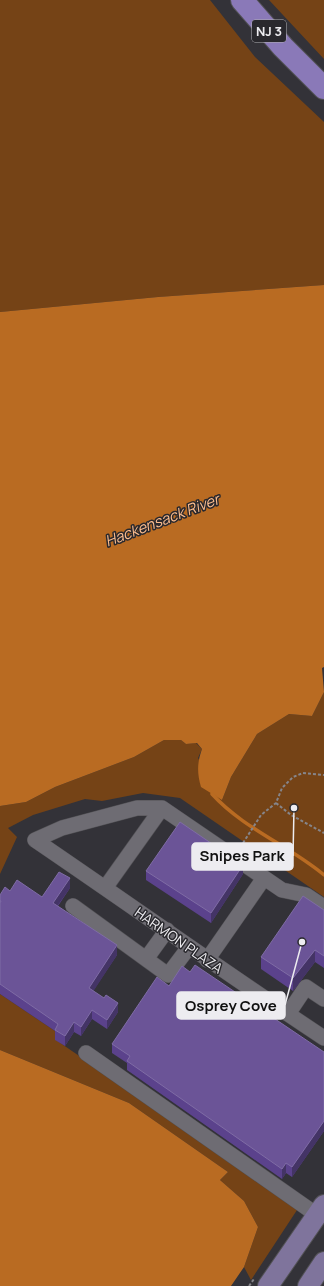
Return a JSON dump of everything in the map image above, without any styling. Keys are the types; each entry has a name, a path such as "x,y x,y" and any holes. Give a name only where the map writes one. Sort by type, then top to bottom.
{"highway":[{"name":"NJ 3","path":"242,0 298,62 324,88"}],"main road":[{"path":"268,1286 321,1210"},
{"path":"308,1286 324,1262"}],"street":[{"name":"HARMON PLAZA","path":"162,808 137,808 62,828 35,840 167,930 207,960 324,1038"},
{"path":"105,888 162,808 282,890 306,895 324,907"},
{"path":"207,960 264,878"},
{"path":"73,906 168,975 189,947"},
{"path":"146,959 167,930"},
{"path":"288,1014 306,987 324,999"},
{"path":"86,1053 321,1210"}],"path":[{"path":"243,843 260,817 276,803 282,788 293,777 303,773 324,775"},
{"path":"276,803 291,815 324,833"}],"shaded area":[{"path":"0,0 210,0 255,57 324,122 324,285 158,297 0,312"},
{"path":"269,0 324,0 324,59"},
{"path":"324,692 324,897 180,798 143,793 102,801 85,799 33,815 8,828 17,837 0,874 0,806 26,802 55,787 134,757 164,740 181,740 186,744 196,743 202,749 198,758 222,800 231,777 257,734 289,714 312,716"},
{"path":"0,994 58,1033 56,1040 299,1207 251,1280 244,1267 258,1227 244,1201 220,1180 228,1172 129,1103 0,1050"}],"water":[{"name":"Hackensack River","path":"324,285 324,667 322,668 324,692 312,716 289,714 257,734 231,777 222,800 201,787 198,768 202,749 197,743 186,744 181,740 164,740 134,757 55,787 26,802 0,806 0,312 158,297"},
{"path":"0,1050 129,1103 228,1172 220,1180 244,1201 258,1227 244,1267 231,1286 0,1286"}],"building":[{"path":"180,822 243,865 211,913 146,871"},
{"path":"59,872 70,878 53,903 117,945 89,988 104,998 106,995 118,1003 107,1020 92,1010 81,1027 74,1022 65,1036 55,1030 58,1024 0,984 0,895 5,887 10,891 17,880 42,897"},
{"path":"303,896 324,910 324,956 315,950 293,978 261,957"},
{"path":"195,965 324,1052 324,1121 292,1167 286,1163 282,1169 127,1061 130,1056 112,1044 157,977 169,986 182,966 190,972"}],"waterway":[{"path":"212,794 238,817 310,864 324,875"}],"place":[{"name":"Snipes Park","path":"294,808"},
{"name":"Osprey Cove","path":"302,942"}]}
